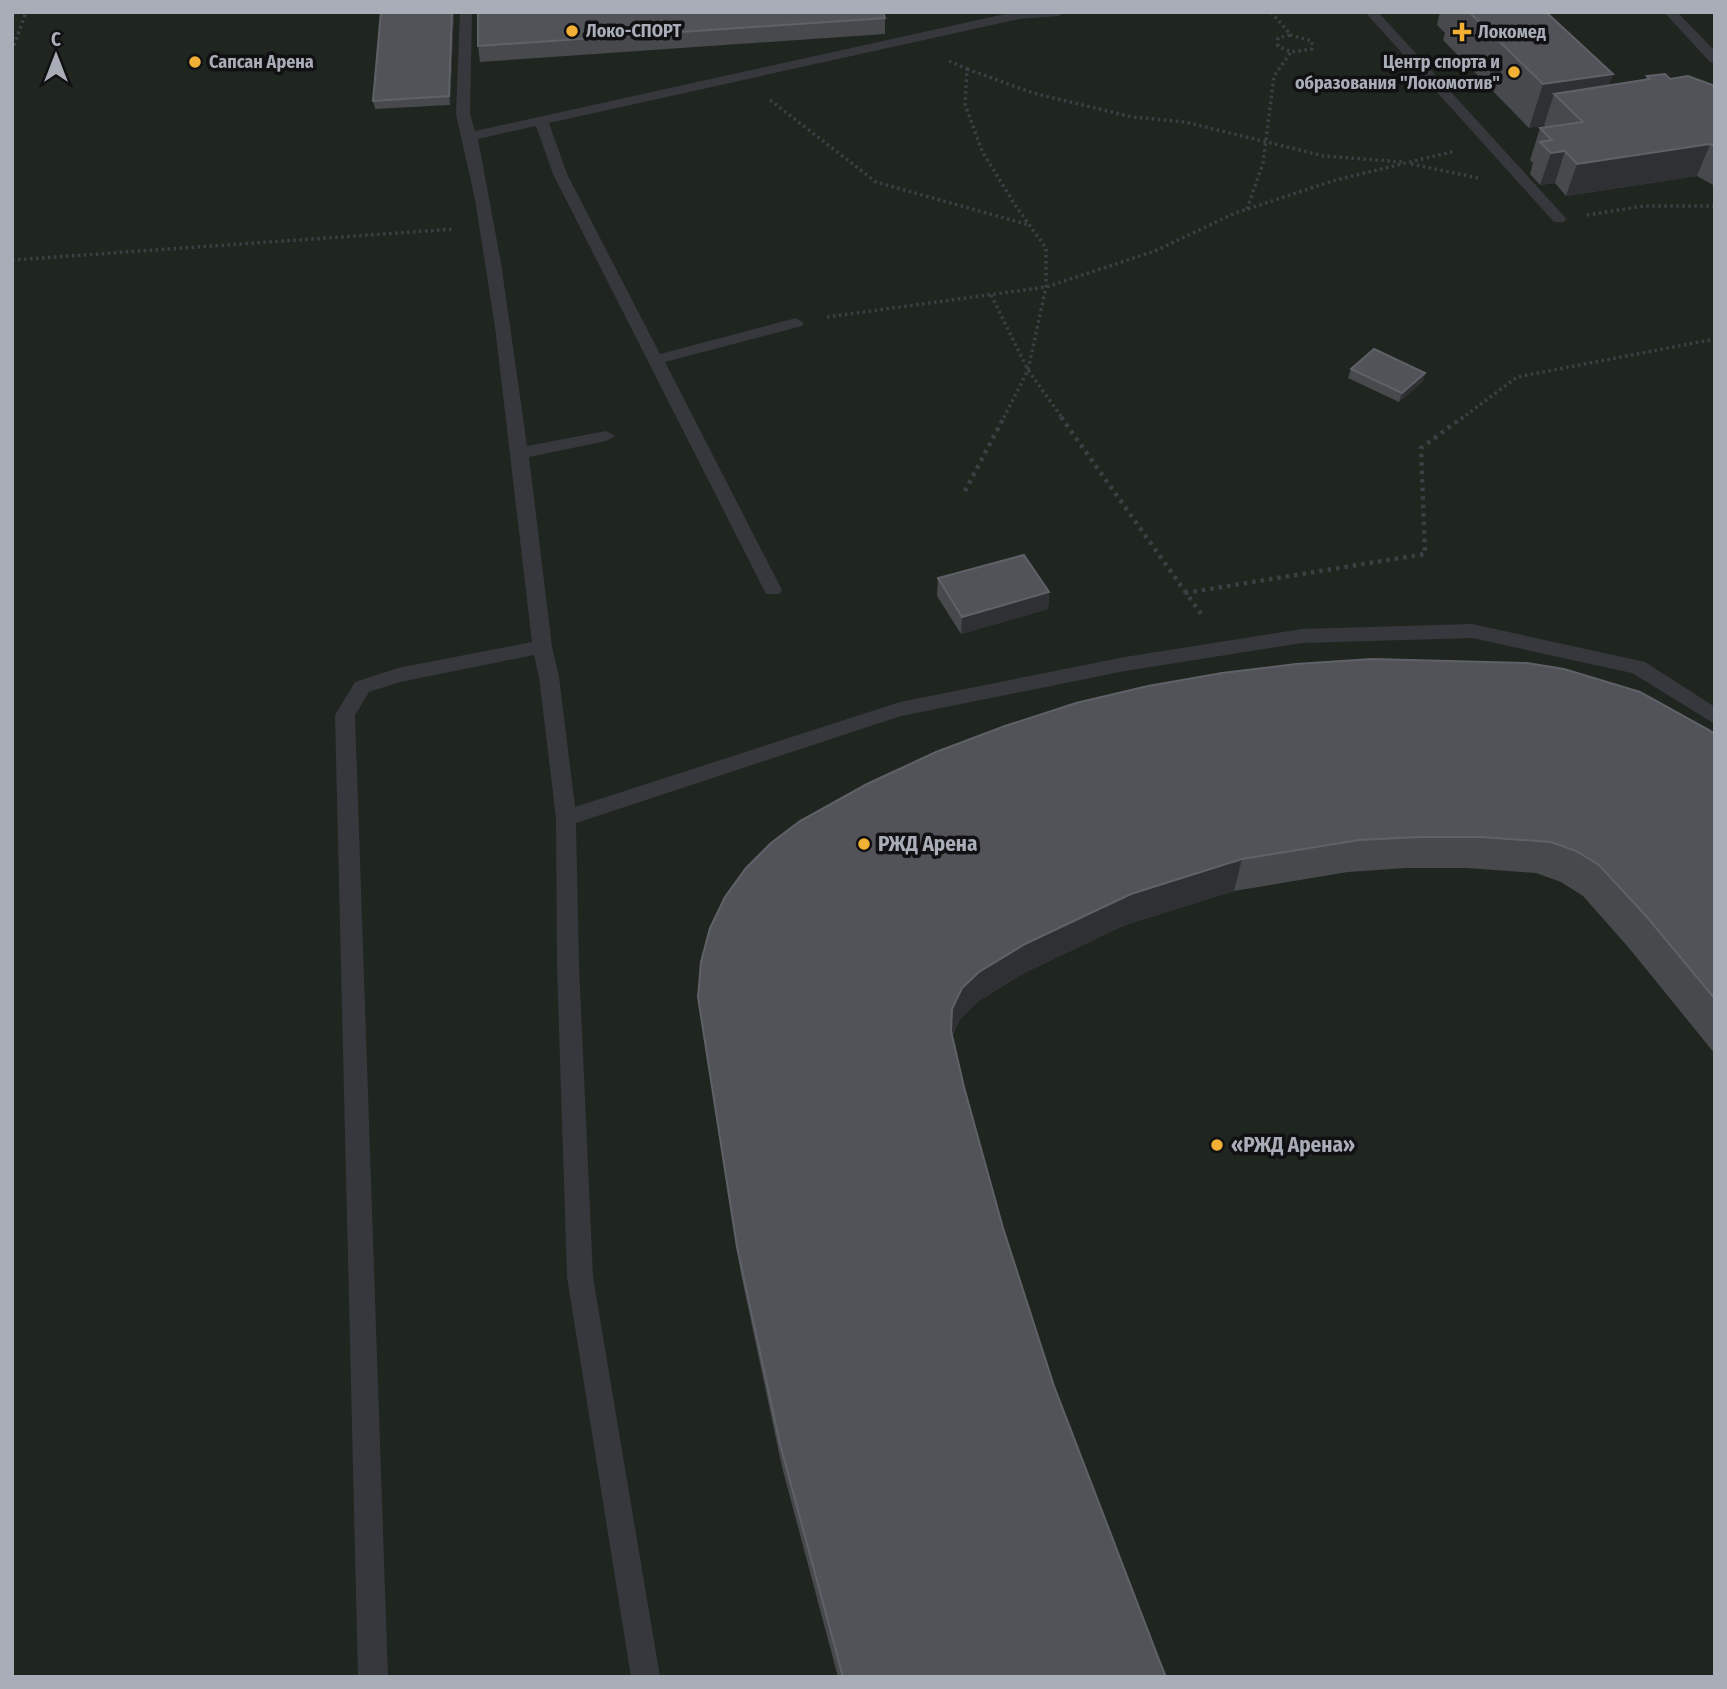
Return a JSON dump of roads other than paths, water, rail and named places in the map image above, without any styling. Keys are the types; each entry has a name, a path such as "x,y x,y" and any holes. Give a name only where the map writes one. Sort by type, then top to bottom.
{"lane":[{"path":"466,12 463,114 488,227 520,453 542,647 549,677 566,818 568,966 580,1277 646,1677"},
{"path":"470,136 903,41 980,18 1059,12"},
{"path":"1371,12 1559,219"},
{"path":"1670,12 1715,59"},
{"path":"541,120 559,174 773,590"},
{"path":"655,360 796,323"},
{"path":"520,453 606,436"},
{"path":"566,818 900,709 1226,647 1302,636 1472,631 1638,667 1715,717"},
{"path":"373,1677 345,715 362,687 398,675 542,647"}],"place":[{"name":"Локо-СПОРТ","path":"572,31"},
{"name":"Локомед","path":"1462,32"},
{"name":"Сапсан Арена","path":"195,62"},
{"name":"Центр спорта и образования \"Локомотив\"","path":"1514,72"},
{"name":"РЖД Арена","path":"864,844"},
{"name":"«РЖД Арена»","path":"1217,1145"}]}
